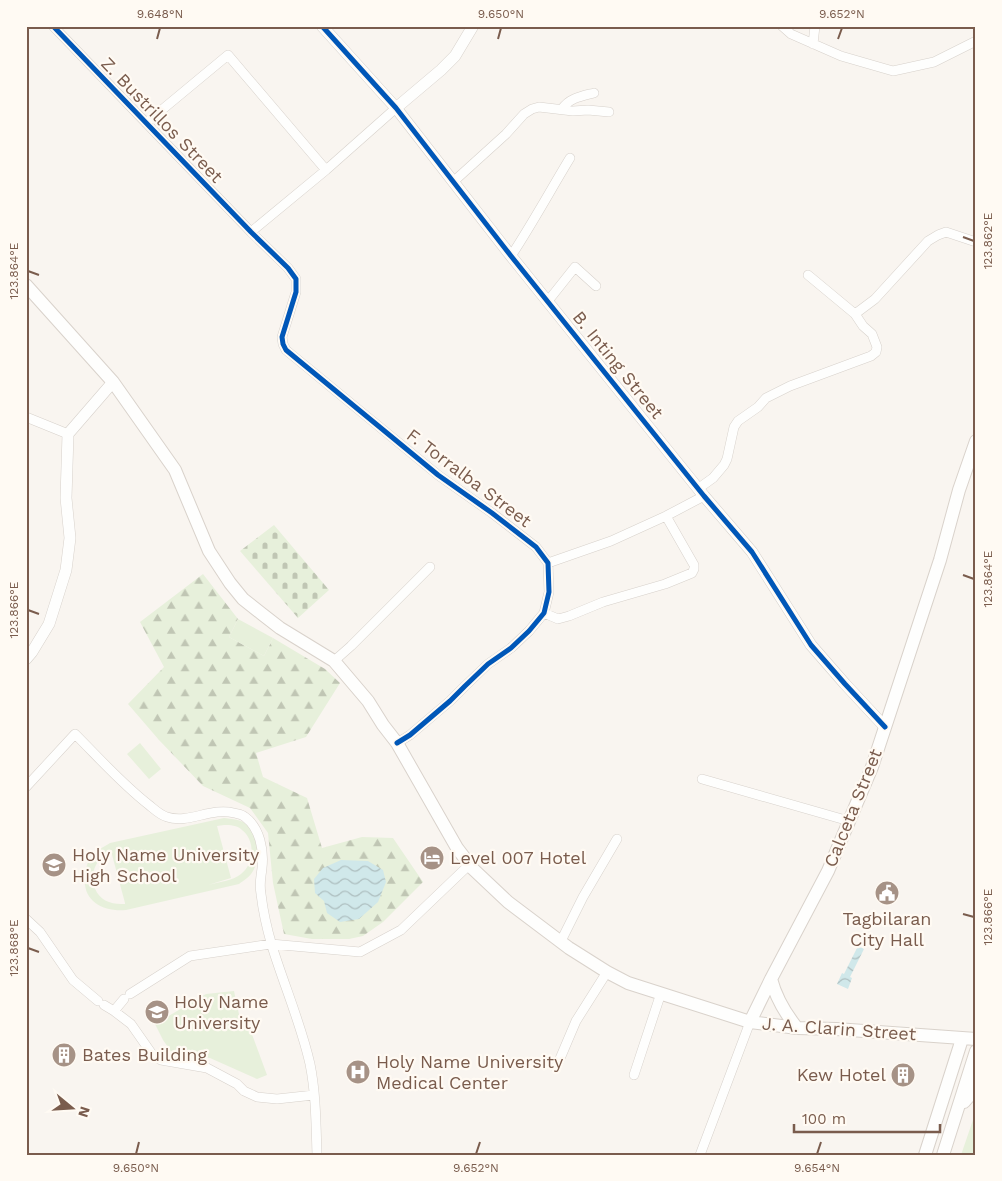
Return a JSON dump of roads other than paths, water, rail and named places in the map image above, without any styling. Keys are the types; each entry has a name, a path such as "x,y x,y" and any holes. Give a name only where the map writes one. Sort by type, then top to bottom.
{"main road":[{"name":"J. A. Clarin Street","path":"26,285 113,382 175,470 209,551 230,583 243,599 268,619 334,661 368,701 397,743 457,848 469,864 508,902 569,948 607,972 628,983 709,1010 750,1022 797,1028 976,1039"},
{"name":"Calceta Street","path":"750,1022 828,872 872,767 940,560 959,490 976,441"},
{"path":"771,979 779,1002 797,1028"},
{"path":"925,1155 962,1039"},
{"path":"942,1155 976,1051"},
{"path":"958,1106 971,1094 976,1082"}],"street":[{"name":"Z. Bustrillos Street","path":"53,26 251,232"},
{"name":"B. Inting Street","path":"322,26 396,108 511,256 752,552 811,645 886,727"},
{"path":"251,232 441,70 455,56 473,26"},
{"path":"782,26 791,34 841,56 893,71 934,62 976,40"},
{"path":"813,44 815,26"},
{"path":"146,123 228,55 326,170"},
{"path":"562,109 574,99 596,91 588,110"},
{"path":"453,182 506,134 524,114 532,109 539,107 573,111 609,112"},
{"path":"511,256 530,228 547,195 570,158"},
{"name":"F. Torralba Street","path":"251,232 288,268 296,279 296,292 282,337 286,350 438,475 492,512 536,547 548,563"},
{"path":"856,314 874,300 928,241 938,235 946,232 976,242"},
{"path":"548,301 575,268 596,286"},
{"path":"397,743 410,735 450,701 488,664 511,648 529,631 544,613 549,592 548,563 611,541 666,516 702,492 724,465 734,427 738,421 758,407 766,398 790,386 871,356 876,352 877,347 872,334 863,326 856,314 808,275"},
{"path":"26,659 49,624 66,570 70,538 66,498 68,434 113,382"},
{"path":"26,417 68,434"},
{"path":"544,613 558,619 603,602 665,584 692,573 694,565 666,516"},
{"path":"334,661 430,567"},
{"path":"26,787 75,734 137,796 166,817 176,819 214,811 228,811 243,815 254,826 260,842 262,867 259,882 271,944 298,1022 310,1065 316,1120 317,1155"},
{"path":"702,779 849,822"},
{"path":"561,941 617,839"},
{"path":"114,1011 127,996 190,956 271,944 360,952 402,930 469,864"},
{"path":"26,919 40,932 73,980 130,1024 152,1054 161,1060 207,1068 257,1097 277,1099 314,1095"},
{"path":"556,1068 576,1021 607,972"},
{"path":"634,1075 660,993"},
{"path":"700,1155 750,1022"}],"water":[{"path":"341,860 368,861 383,870 386,882 378,902 359,919 340,922 327,913 324,901 315,893 314,879 323,868"},
{"path":"858,946 864,949 850,977 852,978 848,989 837,984"}],"place":[{"name":"Level 007 Hotel","path":"432,858"},
{"name":"Holy Name University High School","path":"54,865"},
{"name":"Tagbilaran City Hall","path":"887,893"},
{"name":"Holy Name University","path":"157,1012"},
{"name":"Bates Building","path":"64,1055"},
{"name":"Holy Name University Medical Center","path":"358,1072"},
{"name":"Kew Hotel","path":"903,1075"}]}
